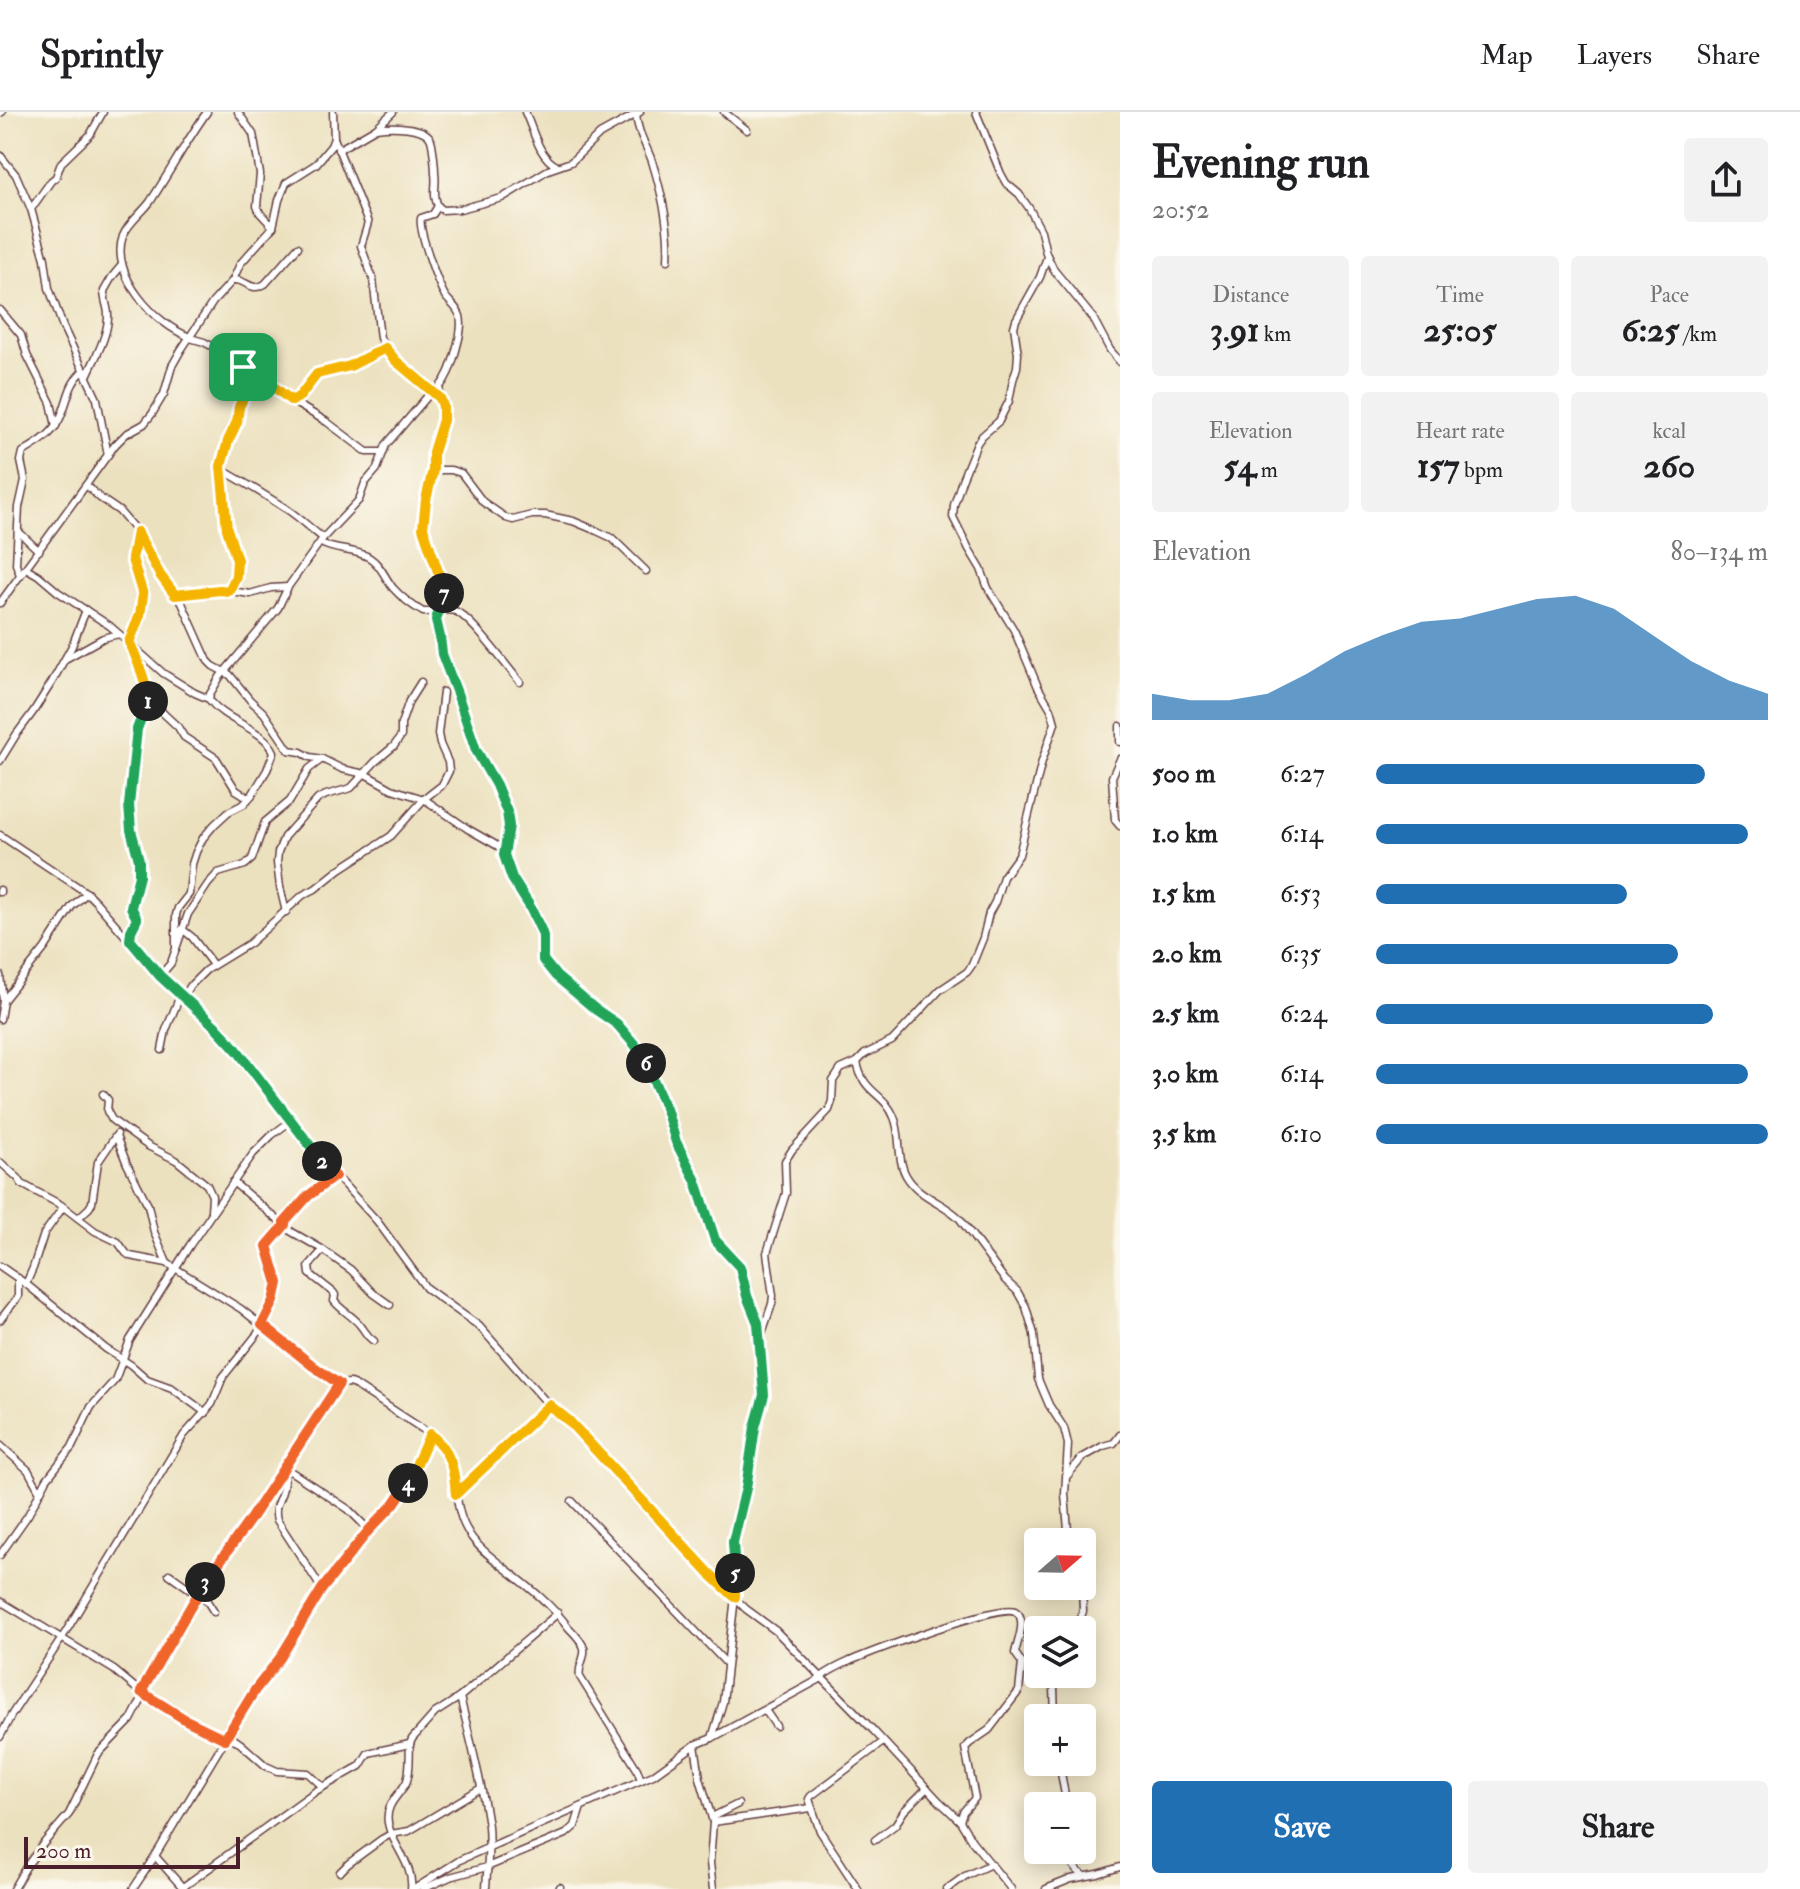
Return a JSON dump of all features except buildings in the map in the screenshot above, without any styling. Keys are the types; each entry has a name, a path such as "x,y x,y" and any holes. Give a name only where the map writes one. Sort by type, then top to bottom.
{"street":[{"path":"31,209 56,177 61,163 90,135 103,112"},
{"path":"207,112 153,198 124,233 120,256 122,265 142,301 179,332 215,346 367,452 383,452"},
{"path":"238,112 253,134 260,174 257,206 273,227"},
{"path":"333,112 334,138 368,223 361,246 373,279 378,329 385,348 440,398"},
{"path":"338,150 376,128 393,112"},
{"path":"525,112 545,155 550,162 559,166"},
{"path":"724,112 747,130"},
{"path":"976,112 1001,174 1023,199 1041,231 1047,257 1060,279 1093,318 1120,362"},
{"path":"376,128 413,129 430,137 435,173 434,196 443,210 494,201 548,170 568,164 600,134 638,113 639,130 653,164 667,225 668,260"},
{"path":"0,603 121,438 144,424 152,414 167,388 172,366 190,337 213,302 233,280 240,264 273,227 286,183 316,164 334,138"},
{"path":"0,155 16,175 31,209 55,308 97,399 108,455"},
{"path":"438,206 435,213 421,218 420,225 444,294 458,311 461,321 452,363 447,378 439,388 443,420 433,452 423,528 443,586 444,596 436,625 443,661 476,750 507,812 509,826 503,849 506,864 541,930 543,960 556,976 617,1024 645,1061 666,1109 676,1142 696,1181 715,1240 743,1273 747,1296 757,1319 764,1395 733,1542 735,1597 723,1702 712,1738"},
{"path":"233,280 259,287 298,247"},
{"path":"759,1343 772,1304 767,1253 786,1193 785,1161 831,1107 833,1081 844,1066 857,1062 865,1054 892,1041 940,990 967,972 972,965 1005,872 1019,855 1042,761 1055,723 1018,638 988,588 953,511 977,443 999,421 1009,401 1018,354 1014,327 1047,257"},
{"path":"20,575 16,564 19,507 25,480 21,456 56,426 74,380 86,373 101,346 108,311 104,291 122,265"},
{"path":"0,310 21,335 30,364 51,403 56,426"},
{"path":"292,401 300,396 317,374 350,366 385,348"},
{"path":"229,591 236,576 237,560 227,529 222,461 249,385 243,367"},
{"path":"209,699 224,671 278,608 288,587 322,540 359,500 365,483 377,469 386,445 432,391"},
{"path":"222,470 288,510 328,547 367,556 375,562 392,587 423,612 451,610 467,619 520,682"},
{"path":"433,470 461,473 483,502 506,518 513,520 545,515 573,521 612,538 646,571"},
{"path":"86,485 119,511 137,532 160,575 182,603 208,661 230,675 264,713 289,750 365,774 392,789 424,799 503,849"},
{"path":"19,532 39,551"},
{"path":"137,532 132,559 143,595 130,643 136,661 163,713 184,737 216,758 236,790 249,798"},
{"path":"26,568 119,634 163,673 209,699 223,714 272,746 273,758 249,798 214,825 196,852 189,894 176,915 176,947"},
{"path":"175,595 220,590 250,594 288,587"},
{"path":"0,761 41,701 64,660 86,610"},
{"path":"64,660 98,640 119,634"},
{"path":"286,912 277,863 284,837 318,799 351,788 398,741 409,701 421,682"},
{"path":"130,940 137,919 131,907 139,870 129,805 137,729 148,702 148,689"},
{"path":"162,1050 166,1030 182,997 206,970 250,943 303,895 391,836 424,799 442,785 449,771 438,734 443,692"},
{"path":"1120,726 1120,742"},
{"path":"160,976 171,963 193,905 215,876 224,870 245,865 252,859 265,822 290,801 309,769 322,759"},
{"path":"1120,759 1114,771 1112,787 1115,820 1120,826"},
{"path":"0,835 87,893 160,976 215,1026 317,1155 385,1231 426,1288 479,1326 549,1405 569,1421 709,1573 746,1609 776,1631 822,1678 960,1821 1011,1889"},
{"path":"3,1001 45,948 72,906 87,893"},
{"path":"182,929 213,965"},
{"path":"0,975 3,1001 0,1019"},
{"path":"857,1062 863,1080 888,1105 896,1120 906,1177 920,1192 954,1213 1023,1299 1034,1334 1038,1379 1043,1395 1064,1428 1068,1444 1068,1528"},
{"path":"103,1094 108,1100 108,1115 120,1127 176,1160 207,1185 212,1196 211,1215"},
{"path":"0,1555 28,1515 47,1479 72,1447 91,1407 115,1380 130,1340 175,1268 233,1182 263,1144 292,1120"},
{"path":"78,1218 92,1203 98,1162 120,1127"},
{"path":"116,1136 148,1205 154,1232 167,1263"},
{"path":"0,1162 22,1184 63,1207 95,1231 118,1242 130,1256 167,1263 241,1309 339,1384 355,1385 430,1434 444,1447 450,1458 462,1519 472,1539 545,1600 584,1648 578,1671 580,1677 641,1780"},
{"path":"0,1737 184,1435 206,1413 223,1377 262,1325 274,1301 278,1283 267,1246 308,1196 335,1176"},
{"path":"233,1182 292,1232 351,1270 373,1293 390,1305"},
{"path":"26,1284 44,1234 63,1207"},
{"path":"323,1250 309,1266 310,1274 333,1292 337,1306 360,1324 374,1341"},
{"path":"0,1266 121,1360 151,1381 172,1388 206,1413"},
{"path":"0,1320 18,1297 18,1278"},
{"path":"13,1889 43,1844 69,1814 98,1754 131,1720 197,1594 339,1384"},
{"path":"456,1494 549,1405"},
{"path":"133,1889 255,1690 280,1658 322,1589 404,1491 430,1434"},
{"path":"1067,1476 1082,1458 1114,1443 1120,1435"},
{"path":"0,1445 28,1470 40,1492"},
{"path":"284,1467 348,1509 369,1530"},
{"path":"284,1467 282,1493 275,1510 277,1520 322,1589"},
{"path":"572,1501 726,1663"},
{"path":"169,1574 207,1601 214,1612"},
{"path":"0,1601 120,1674 142,1694 209,1732 241,1744 266,1766 277,1771 305,1772 323,1787"},
{"path":"558,1613 460,1697 435,1713 414,1735 410,1744 407,1781 395,1795 388,1812 391,1834 406,1863 412,1889 456,1862 658,1772 695,1745 765,1710 852,1660 969,1618 1014,1611 1021,1619 1015,1653 1022,1663 1019,1691 989,1730 965,1748 975,1798 963,1812 960,1821"},
{"path":"460,1697 488,1828 486,1889"},
{"path":"765,1710 776,1726"},
{"path":"858,1889 820,1831 809,1801 811,1796 883,1742"},
{"path":"155,1856 184,1888 323,1787 360,1766 368,1753 410,1744"},
{"path":"695,1745 700,1778 712,1820 710,1859 713,1889"},
{"path":"340,1872 391,1834 409,1831 481,1788"},
{"path":"875,1840 895,1825 927,1788"},
{"path":"712,1820 738,1804"},
{"path":"423,1889 450,1877 487,1867 570,1832 581,1807"},
{"path":"712,1820 811,1808"},
{"path":"947,1889 965,1876 991,1864"},
{"path":"1072,1864 1084,1876"},
{"path":"1046,1889 1120,1867"}],"route":[{"path":"385,348 391,357 440,398 443,420 433,452 423,528 444,590 436,625 443,661 471,737 507,812 509,826 503,849 506,864 541,930 543,960 550,971 623,1030 653,1077 676,1142 704,1201 715,1240 743,1273 747,1296 758,1323 764,1395 733,1542 735,1597 709,1573 569,1421 549,1405 456,1494 450,1458 444,1447 430,1434 404,1491 322,1589 225,1739 186,1720 141,1692 197,1594 339,1384 262,1325 274,1301 278,1283 267,1246 308,1196 335,1176 237,1050 160,976 130,940 137,919 131,907 139,876 139,860 129,818 132,762 137,729 149,695 129,642 138,623 143,595 132,559 137,532 160,575 175,595 229,591 236,576 237,560 227,529 221,466 249,385 243,367 292,401 300,396 317,374 356,364 385,348"}]}
